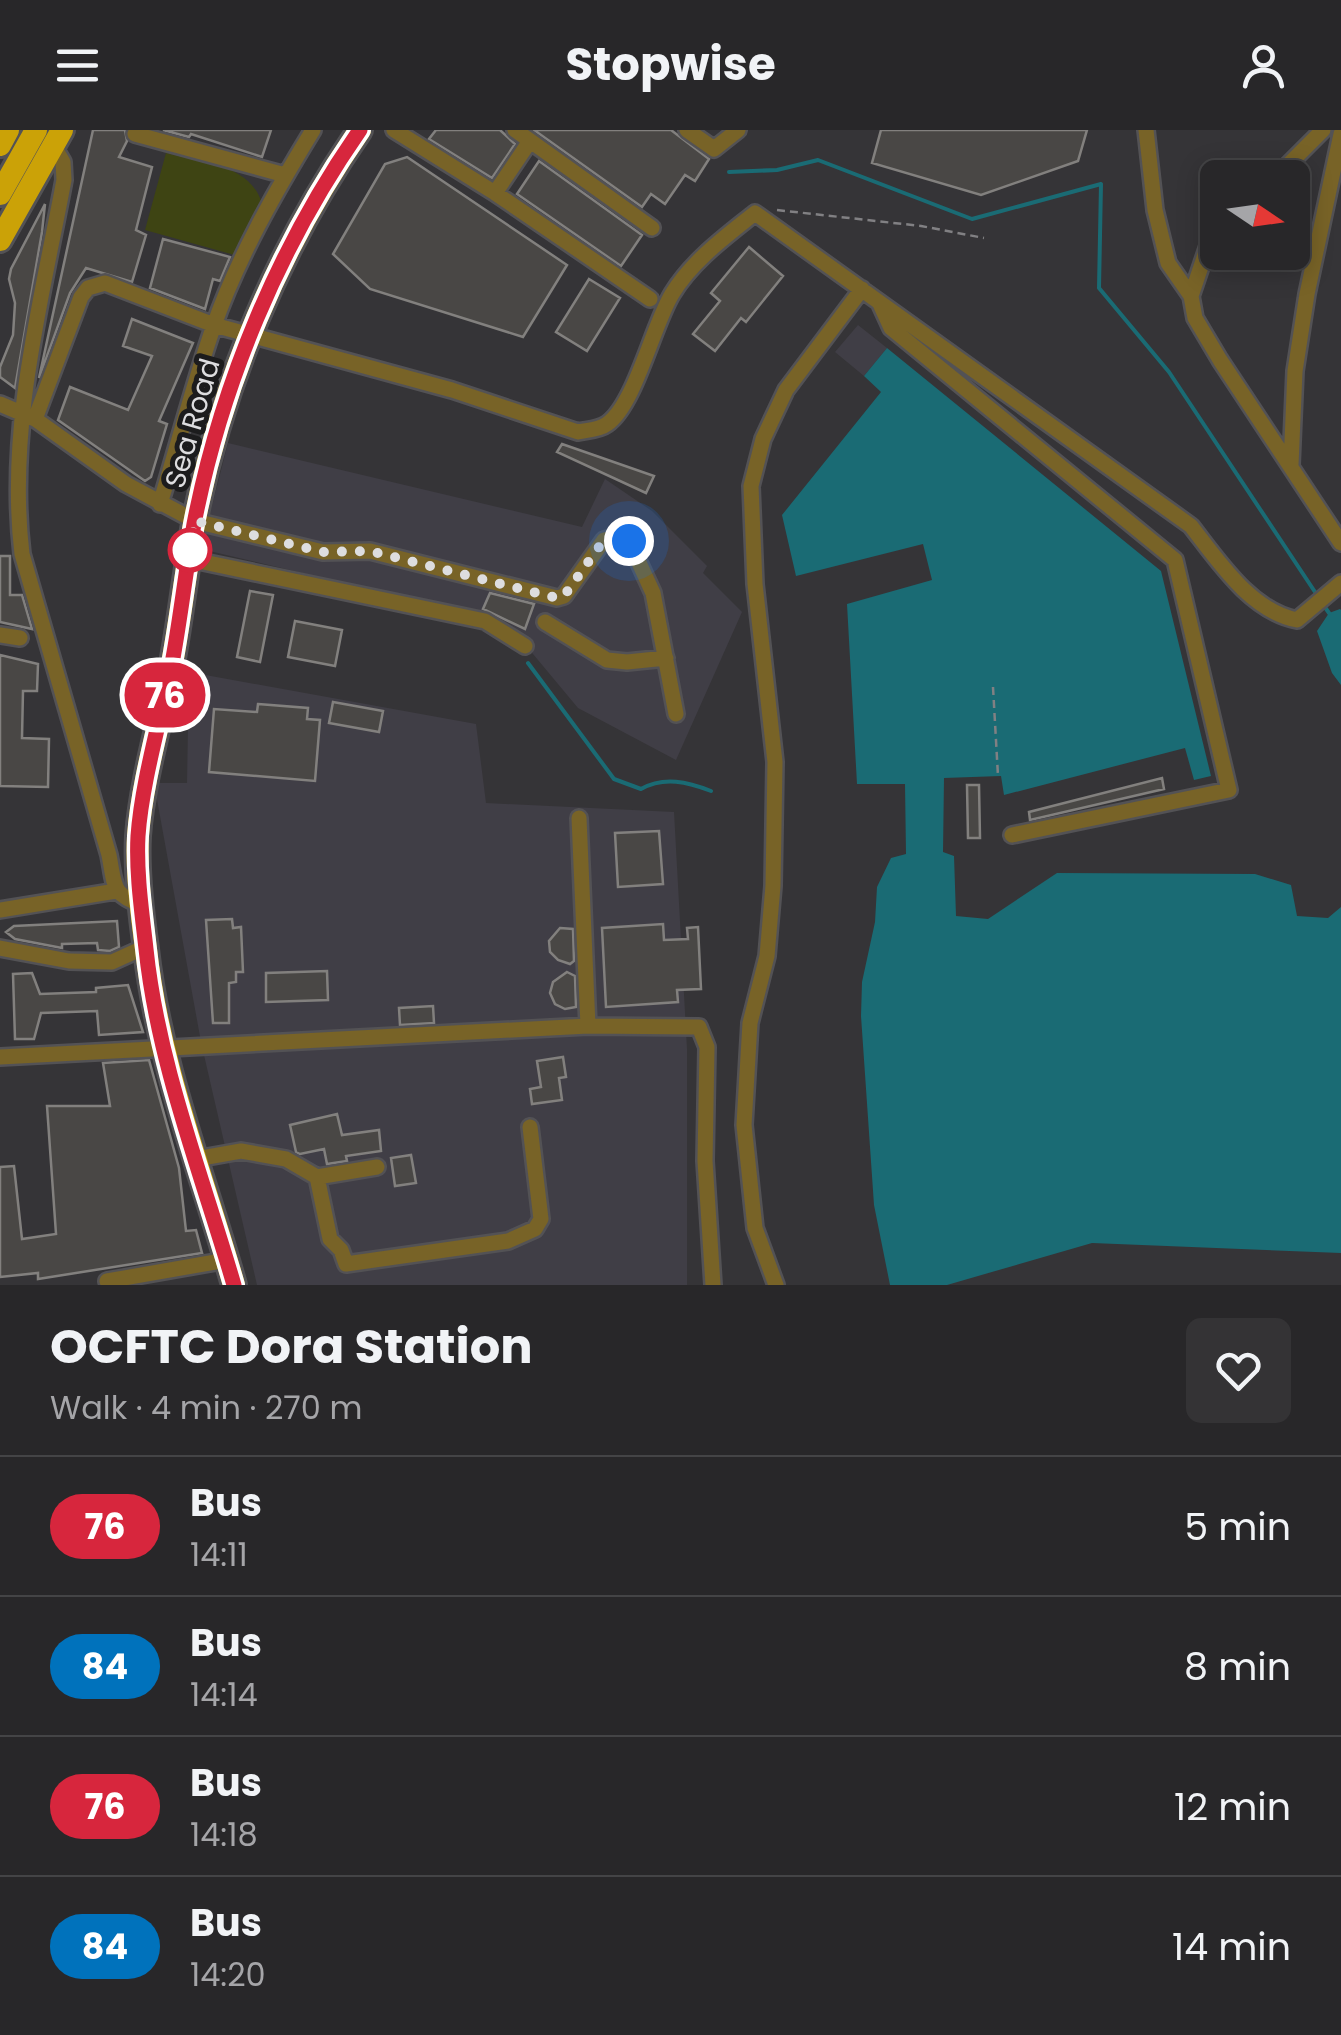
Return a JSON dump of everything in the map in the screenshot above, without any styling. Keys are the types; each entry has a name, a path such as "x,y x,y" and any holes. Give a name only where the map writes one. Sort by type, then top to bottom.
{"highway":[{"path":"0,145 8,130"},
{"name":"Sea Road","path":"234,1285 153,1001 145,947 138,838 195,521 224,411 249,336 294,241 360,130"},
{"path":"0,194 50,135"},
{"path":"0,240 50,135"}],"street":[{"path":"160,504 214,325 285,176 313,130"},
{"path":"394,130 650,299"},
{"path":"515,130 652,228"},
{"path":"687,130 714,150 738,130"},
{"path":"1146,130 1154,210 1168,264 1191,296 1195,318 1341,542"},
{"path":"1293,160 1323,130"},
{"path":"135,134 285,176"},
{"path":"1291,465 1295,371 1341,134"},
{"path":"50,135 64,162 64,180 17,477 22,554 109,854 116,892 122,899 143,906"},
{"path":"494,193 530,141"},
{"path":"28,415 81,296 96,284 105,283 249,336 452,390 578,432 595,430 609,423 624,402 672,294 716,244 754,213 1191,526 1228,574 1276,616 1297,620 1341,583"},
{"path":"1191,296 1200,270"},
{"path":"776,1285 755,1228 744,1125 750,1022 767,956 774,886 774,762 755,584 751,486 763,440 786,390 862,289"},
{"path":"878,300 891,328 1175,560 1230,790 1012,835"},
{"path":"0,404 28,415 126,484 195,521 323,552 370,551 557,598 564,596 604,540 622,536 629,541 653,593 676,714"},
{"path":"189,559 485,621 525,646"},
{"path":"545,622 607,660 666,658"},
{"path":"0,635 20,638"},
{"path":"579,818 588,1026"},
{"path":"0,910 116,892"},
{"path":"0,948 69,961 112,962 145,947"},
{"path":"0,1057 588,1026 700,1027 706,1046 705,1161 713,1285"},
{"path":"317,1177 330,1239 341,1250 346,1264 508,1241 535,1229 541,1219 530,1127"},
{"path":"196,1159 241,1150 286,1159 317,1177 377,1167"},
{"path":"107,1282 227,1260"}],"path":[{"path":"754,213 775,210 842,215 984,238"},
{"path":"993,687 998,776"}],"shaded area":[{"path":"858,325 887,348 864,376 835,352"},
{"path":"228,443 582,527 605,479 652,511 707,566 703,573 742,612 676,760 578,708 513,630 479,615 201,549"},
{"path":"189,672 476,724 486,803 674,812 687,1049 687,1285 257,1285 201,1042 154,783 187,783"}],"green space":[{"path":"166,153 223,167 256,191 262,204 238,256 145,230"}],"water":[{"path":"887,348 1161,571 1211,776 1194,780 1185,748 1004,795 1001,776 944,778 943,852 954,856 956,916 988,919 1057,873 1255,874 1291,885 1297,916 1328,918 1341,907 1341,1253 1092,1243 947,1285 890,1285 874,1205 862,982 875,922 877,887 891,858 906,854 905,784 857,784 847,604 932,580 923,544 796,576 782,515 881,392 864,376"},
{"path":"1340,609 1341,685 1332,673 1317,631 1329,613"}],"building":[{"path":"93,130 125,130 127,141 119,157 152,167 136,230 146,235 132,282 86,268 70,293 39,378"},
{"path":"163,130 271,130 262,157 191,134 189,137"},
{"path":"436,130 500,130 515,144 492,178 429,139"},
{"path":"534,130 671,130 709,159 695,181 685,175 665,204 651,194 642,207"},
{"path":"881,130 1087,130 1078,161 981,195 872,163"},
{"path":"407,157 567,265 523,337 370,289 333,254 385,164"},
{"path":"539,161 642,235 621,266 517,194"},
{"path":"45,204 15,388 0,377 13,335 15,303 9,279"},
{"path":"163,239 230,257 220,281 213,279 205,309 150,288"},
{"path":"749,247 783,276 746,322 741,318 715,351 693,334 720,301 711,293"},
{"path":"589,279 620,298 587,351 556,332"},
{"path":"132,319 193,343 159,421 167,424 151,477 145,481 58,420 70,387 128,410 152,356 123,346"},
{"path":"562,444 654,476 646,493 557,452"},
{"path":"0,556 10,556 10,595 22,595 32,629 0,622"},
{"path":"250,591 273,595 260,662 237,657"},
{"path":"490,593 534,604 525,629 483,609"},
{"path":"295,621 342,630 335,666 288,657"},
{"path":"0,655 38,664 37,691 23,691 22,738 49,739 48,787 0,786"},
{"path":"333,702 383,711 379,732 329,723"},
{"path":"258,704 308,708 307,719 320,720 315,781 209,772 214,709 257,712"},
{"path":"1162,778 1164,789 1030,820 1029,812"},
{"path":"967,785 979,785 980,838 968,838"},
{"path":"659,831 663,884 618,887 615,833"},
{"path":"232,919 233,928 241,927 243,972 236,972 236,982 229,983 229,1023 213,1023 206,920"},
{"path":"117,921 119,947 110,951 98,950 97,943 62,944 62,948 15,939 6,932 14,926"},
{"path":"663,924 664,940 688,939 687,928 698,927 701,989 677,990 678,1002 606,1007 602,928"},
{"path":"560,928 573,929 574,961 570,964 550,952 549,941"},
{"path":"327,971 328,1000 266,1002 266,973"},
{"path":"567,972 575,976 576,1007 565,1009 555,1004 550,993 553,982"},
{"path":"32,973 40,994 96,992 96,988 128,985 143,1032 99,1035 97,1011 41,1013 34,1039 15,1039 13,974"},
{"path":"433,1006 434,1023 400,1025 399,1008"},
{"path":"563,1057 566,1077 559,1078 562,1100 532,1104 530,1089 541,1087 537,1061"},
{"path":"149,1060 179,1168 186,1231 196,1230 202,1253 38,1279 38,1273 0,1277 0,1167 14,1166 22,1239 56,1234 47,1106 110,1106 103,1063"},
{"path":"337,1114 342,1135 379,1130 381,1151 346,1156 347,1161 327,1164 324,1149 296,1152 290,1125"},
{"path":"411,1155 416,1183 395,1186 391,1158"}],"waterway":[{"path":"729,172 777,170 818,160 972,219 1101,184 1099,288 1169,372 1317,595"},
{"path":"1322,603 1329,613"},
{"path":"528,663 614,779 641,789 676,782 711,791"}],"bus line":[{"name":"76","path":"234,1285 153,1001 145,947 138,838 195,521 224,411 271,284 340,158 360,130"}],"route":[{"path":"190,550 195,521 323,552 370,551 557,598 564,596 604,540 622,536 629,541"}]}
